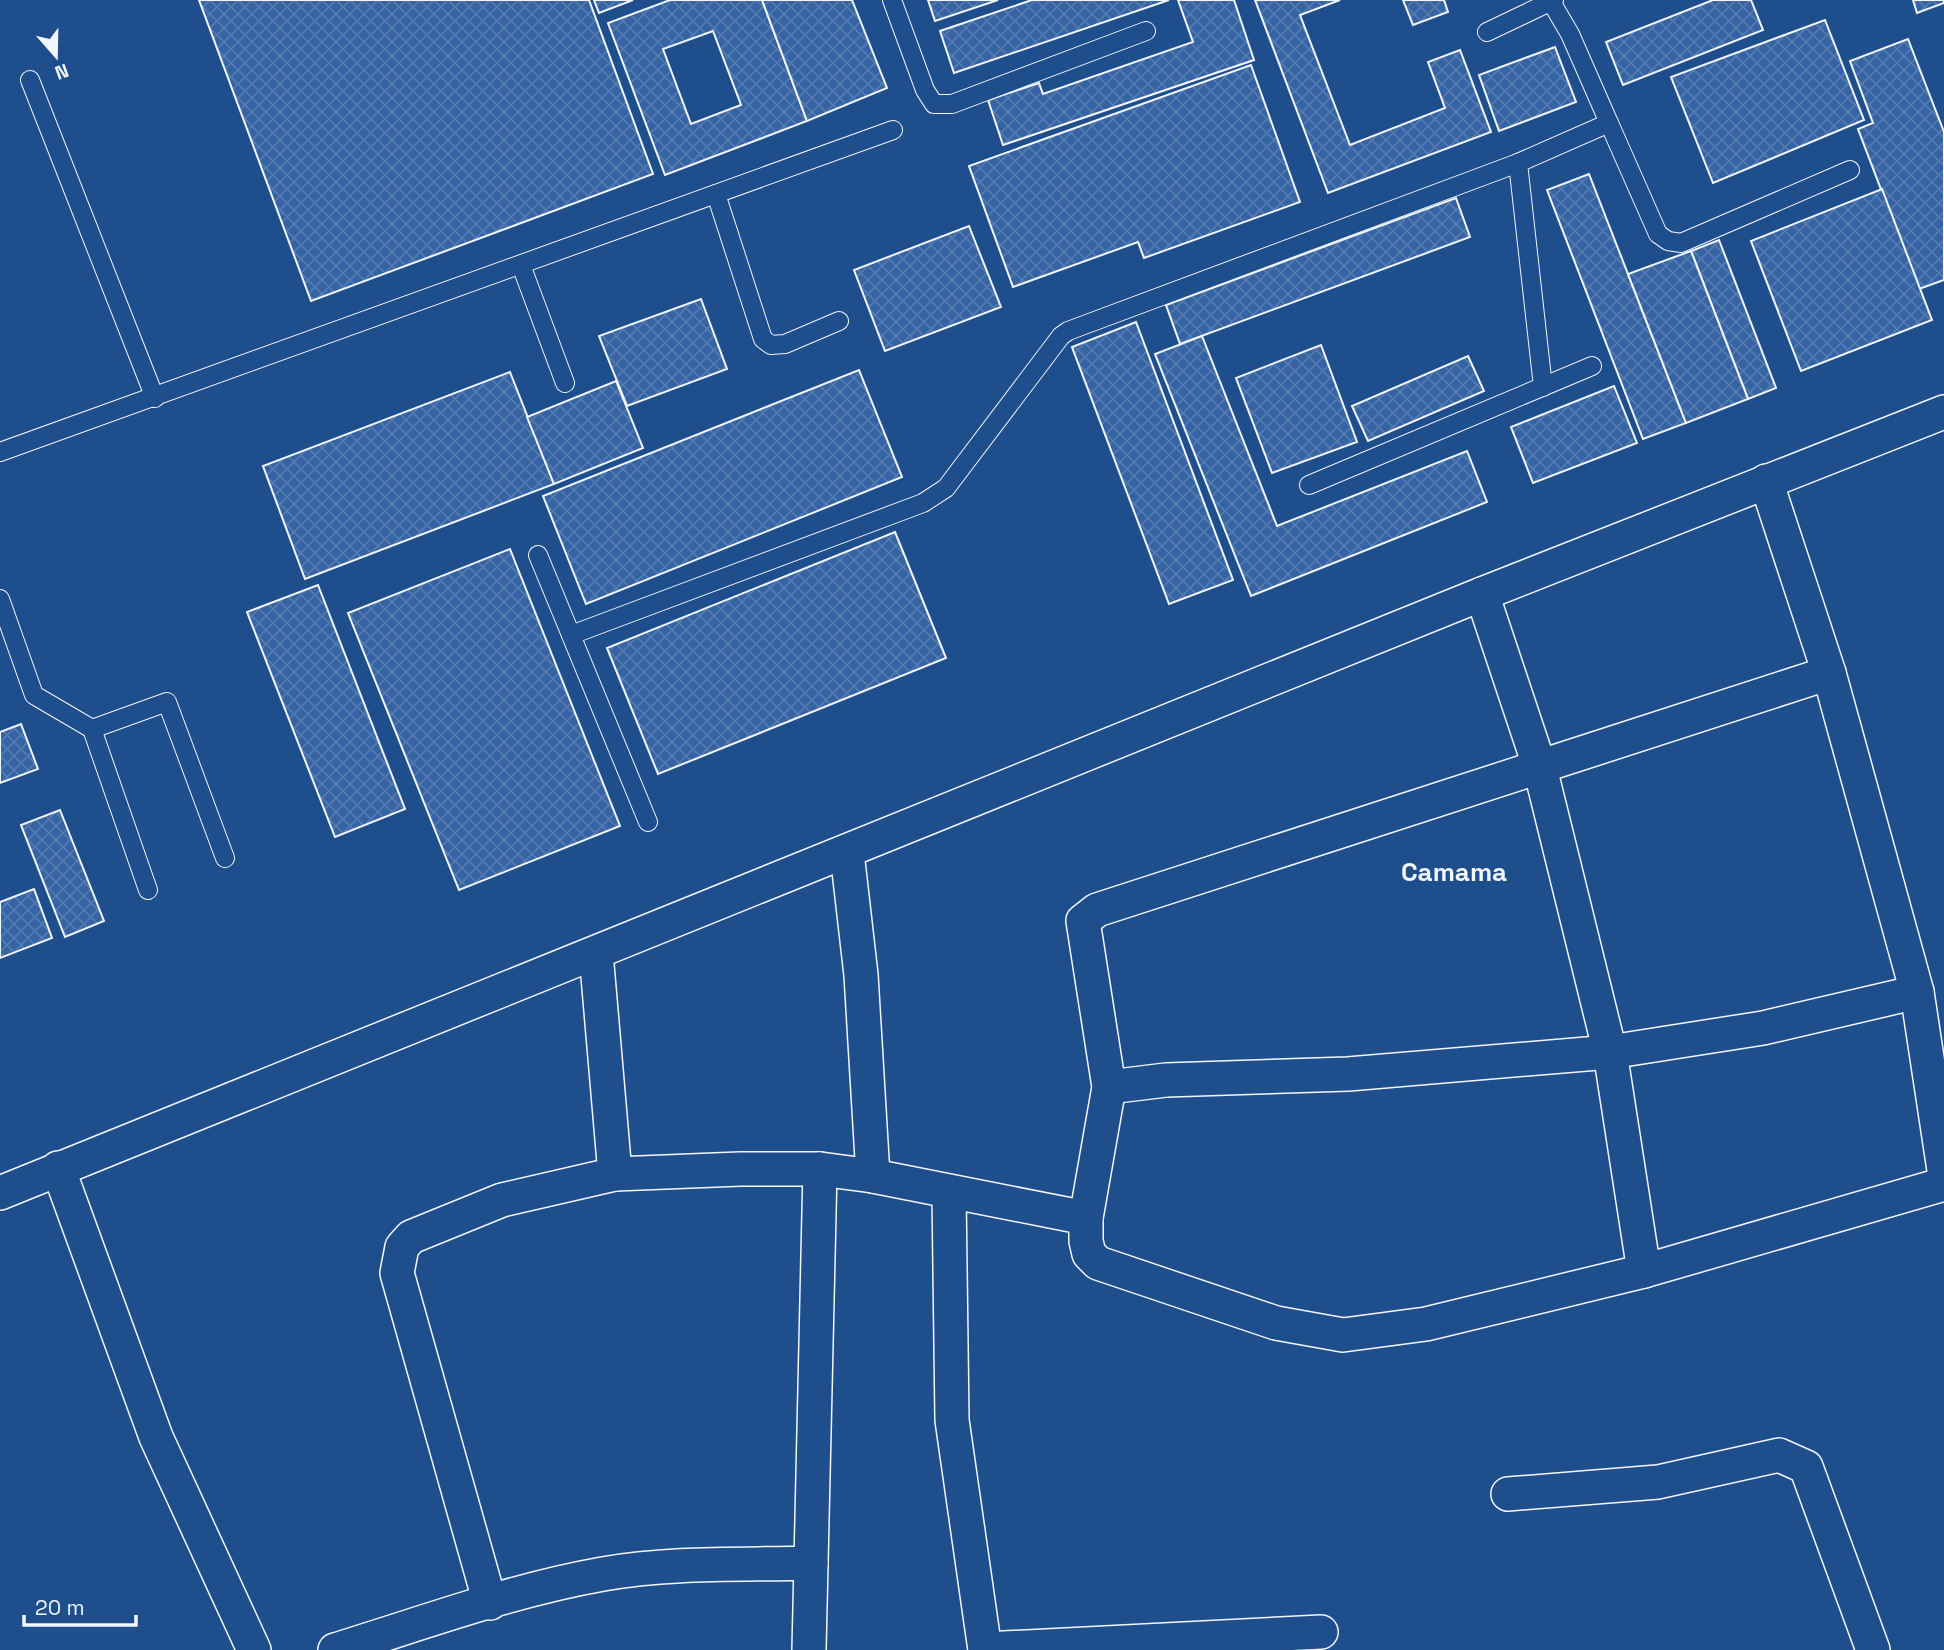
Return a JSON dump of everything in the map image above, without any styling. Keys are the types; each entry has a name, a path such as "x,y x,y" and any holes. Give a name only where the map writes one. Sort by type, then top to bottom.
{"street":[{"path":"0,1193 1482,594 1944,412"},
{"path":"1766,481 1829,673 1917,992 1944,1170"},
{"path":"1482,594 1540,768 1610,1052 1644,1271"},
{"path":"1829,673 1097,910 1083,921 1109,1087 1086,1218 1089,1254 1098,1263 1276,1323 1343,1335 1426,1324 1644,1271 1944,1184"},
{"path":"846,853 861,975 873,1176"},
{"path":"596,953 615,1174"},
{"path":"1109,1087 1166,1080 1348,1074 1610,1052 1763,1028 1917,992"},
{"path":"58,1168 156,1437 254,1650"},
{"path":"490,1603 397,1273 402,1247 411,1237 502,1200 615,1174 820,1169 873,1176 1086,1218"},
{"path":"809,1650 820,1169"},
{"path":"949,1193 953,1420 985,1650 1321,1632"},
{"path":"1508,1494 1658,1482 1779,1455 1796,1461 1806,1466 1873,1650"},
{"path":"335,1650 490,1603 601,1574 652,1567 811,1563"}],"lane":[{"path":"892,0 925,90 934,104 952,104 1146,31"},
{"path":"1487,32 1552,0 1570,34 1658,234 1668,241 1681,243 1850,170"},
{"path":"30,80 155,398"},
{"path":"571,635 923,503 946,488 1061,336 1068,331 1518,163 1609,123"},
{"path":"0,452 893,130"},
{"path":"1518,163 1544,387"},
{"path":"716,194 763,339 771,345 785,344 839,321"},
{"path":"521,265 565,383"},
{"path":"1309,485 1592,366"},
{"path":"538,555 648,822"},
{"path":"0,599 34,695 92,729 148,890"},
{"path":"92,729 167,702 225,858"}],"building":[{"path":"199,0 589,0 653,174 311,301"},
{"path":"594,0 633,0 599,13"},
{"path":"670,0 762,0 807,121 665,175 608,23","holes":["713,31 741,105 691,124 663,49"]},
{"path":"762,0 852,0 887,88 807,121"},
{"path":"928,0 998,0 935,21"},
{"path":"1032,0 1169,0 954,73 940,31"},
{"path":"1178,0 1234,0 1254,60 1003,145 988,100 1039,83 1043,94 1193,42"},
{"path":"1255,0 1340,0 1300,15 1350,145 1445,108 1428,62 1460,50 1491,132 1328,193"},
{"path":"1403,0 1444,0 1448,12 1413,25"},
{"path":"1713,0 1751,0 1763,30 1623,85 1606,42"},
{"path":"1913,0 1944,0 1944,3 1917,13"},
{"path":"1825,20 1864,120 1713,183 1671,77"},
{"path":"1908,39 1944,132 1944,280 1919,289 1858,129 1873,123 1850,61"},
{"path":"1555,47 1576,102 1499,131 1479,75"},
{"path":"1251,65 1300,202 1144,258 1138,242 1013,287 969,166"},
{"path":"1589,174 1686,423 1643,439 1547,190"},
{"path":"1882,189 1932,320 1801,371 1751,241"},
{"path":"1456,198 1470,237 1180,344 1166,305"},
{"path":"969,226 1001,307 885,351 854,270"},
{"path":"1719,240 1776,388 1748,399 1691,251"},
{"path":"1691,251 1748,399 1686,423 1628,274"},
{"path":"701,299 727,369 627,406 599,336"},
{"path":"1136,322 1233,580 1169,604 1072,347"},
{"path":"1202,336 1277,526 1467,451 1487,502 1251,596 1155,354"},
{"path":"1321,345 1357,442 1272,473 1236,378"},
{"path":"1468,356 1484,391 1368,441 1352,406"},
{"path":"859,370 902,477 586,604 543,496"},
{"path":"510,372 554,484 305,579 263,466"},
{"path":"616,381 643,448 554,484 527,417"},
{"path":"1614,386 1637,443 1533,483 1511,427"},
{"path":"895,532 946,658 658,774 607,648"},
{"path":"510,549 620,826 459,890 348,613"},
{"path":"318,585 405,809 335,837 247,612"},
{"path":"21,724 38,769 0,783 0,732"},
{"path":"60,810 104,921 65,937 21,825"},
{"path":"34,889 52,938 0,958 0,902"}],"district":[{"name":"Camama","path":"1454,872"}]}
